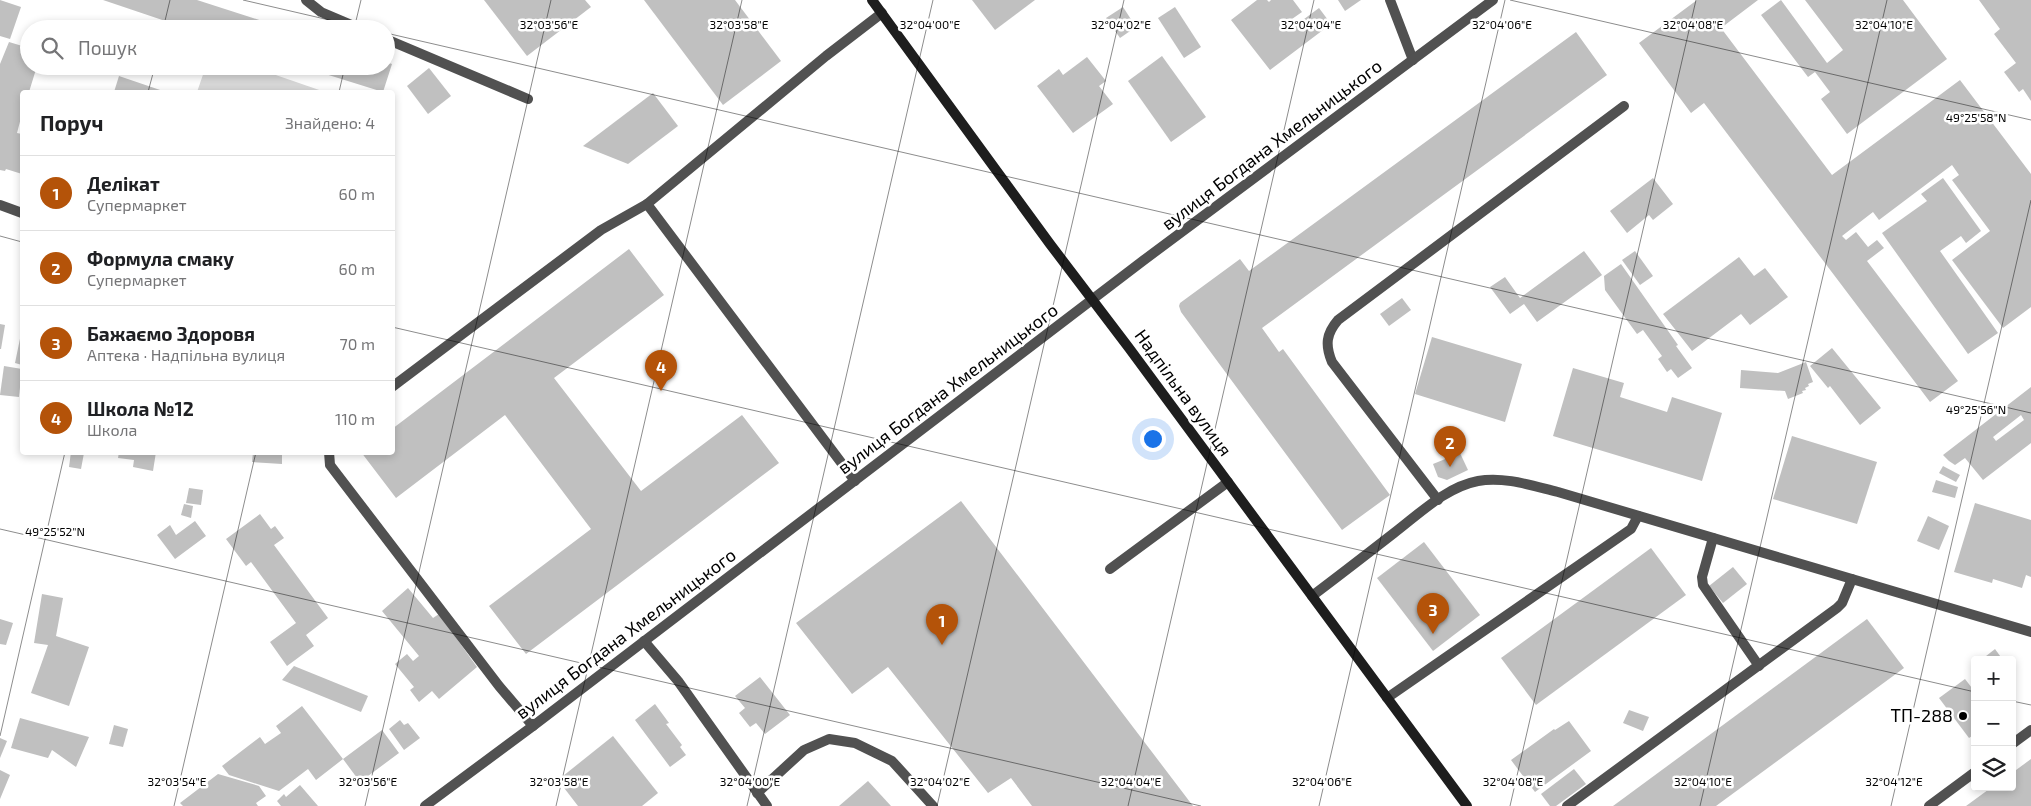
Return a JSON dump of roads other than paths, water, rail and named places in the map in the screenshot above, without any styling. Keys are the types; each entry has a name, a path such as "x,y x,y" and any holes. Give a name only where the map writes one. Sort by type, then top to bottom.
{"main road":[{"name":"Надпільна вулиця","path":"872,0 1050,244 1467,806"}],"street":[{"path":"306,0 321,12 340,20"},
{"path":"1390,0 1413,60"},
{"name":"вулиця Богдана Хмельницького","path":"425,806 1493,0"},
{"path":"395,385 601,230 647,204 826,56 882,14"},
{"path":"395,43 528,99"},
{"path":"1438,500 1332,362 1327,351 1330,329 1338,320 1624,106"},
{"path":"647,204 854,481"},
{"path":"0,205 20,212"},
{"path":"328,455 330,465 493,678 533,726"},
{"path":"1312,596 1438,500 1466,484 1479,481 1505,481 1558,492 2031,632"},
{"path":"1110,569 1228,482"},
{"path":"1387,698 1631,528 1638,516"},
{"path":"1713,538 1702,577 1703,585 1759,666"},
{"path":"1567,806 1837,608 1842,602 1852,579"},
{"path":"644,641 678,681 767,806"},
{"path":"2016,741 2031,730"},
{"path":"758,793 804,750 829,739 855,743 892,761 933,806"},
{"path":"1929,806 1971,775"}],"place":[{"name":"Школа №12","path":"661,391"},
{"name":"Формула смаку","path":"1450,467"},
{"name":"Бажаємо Здоровя","path":"1433,634"},
{"name":"Делікат","path":"942,645"},
{"name":"ТП-288","path":"1963,716"}]}
